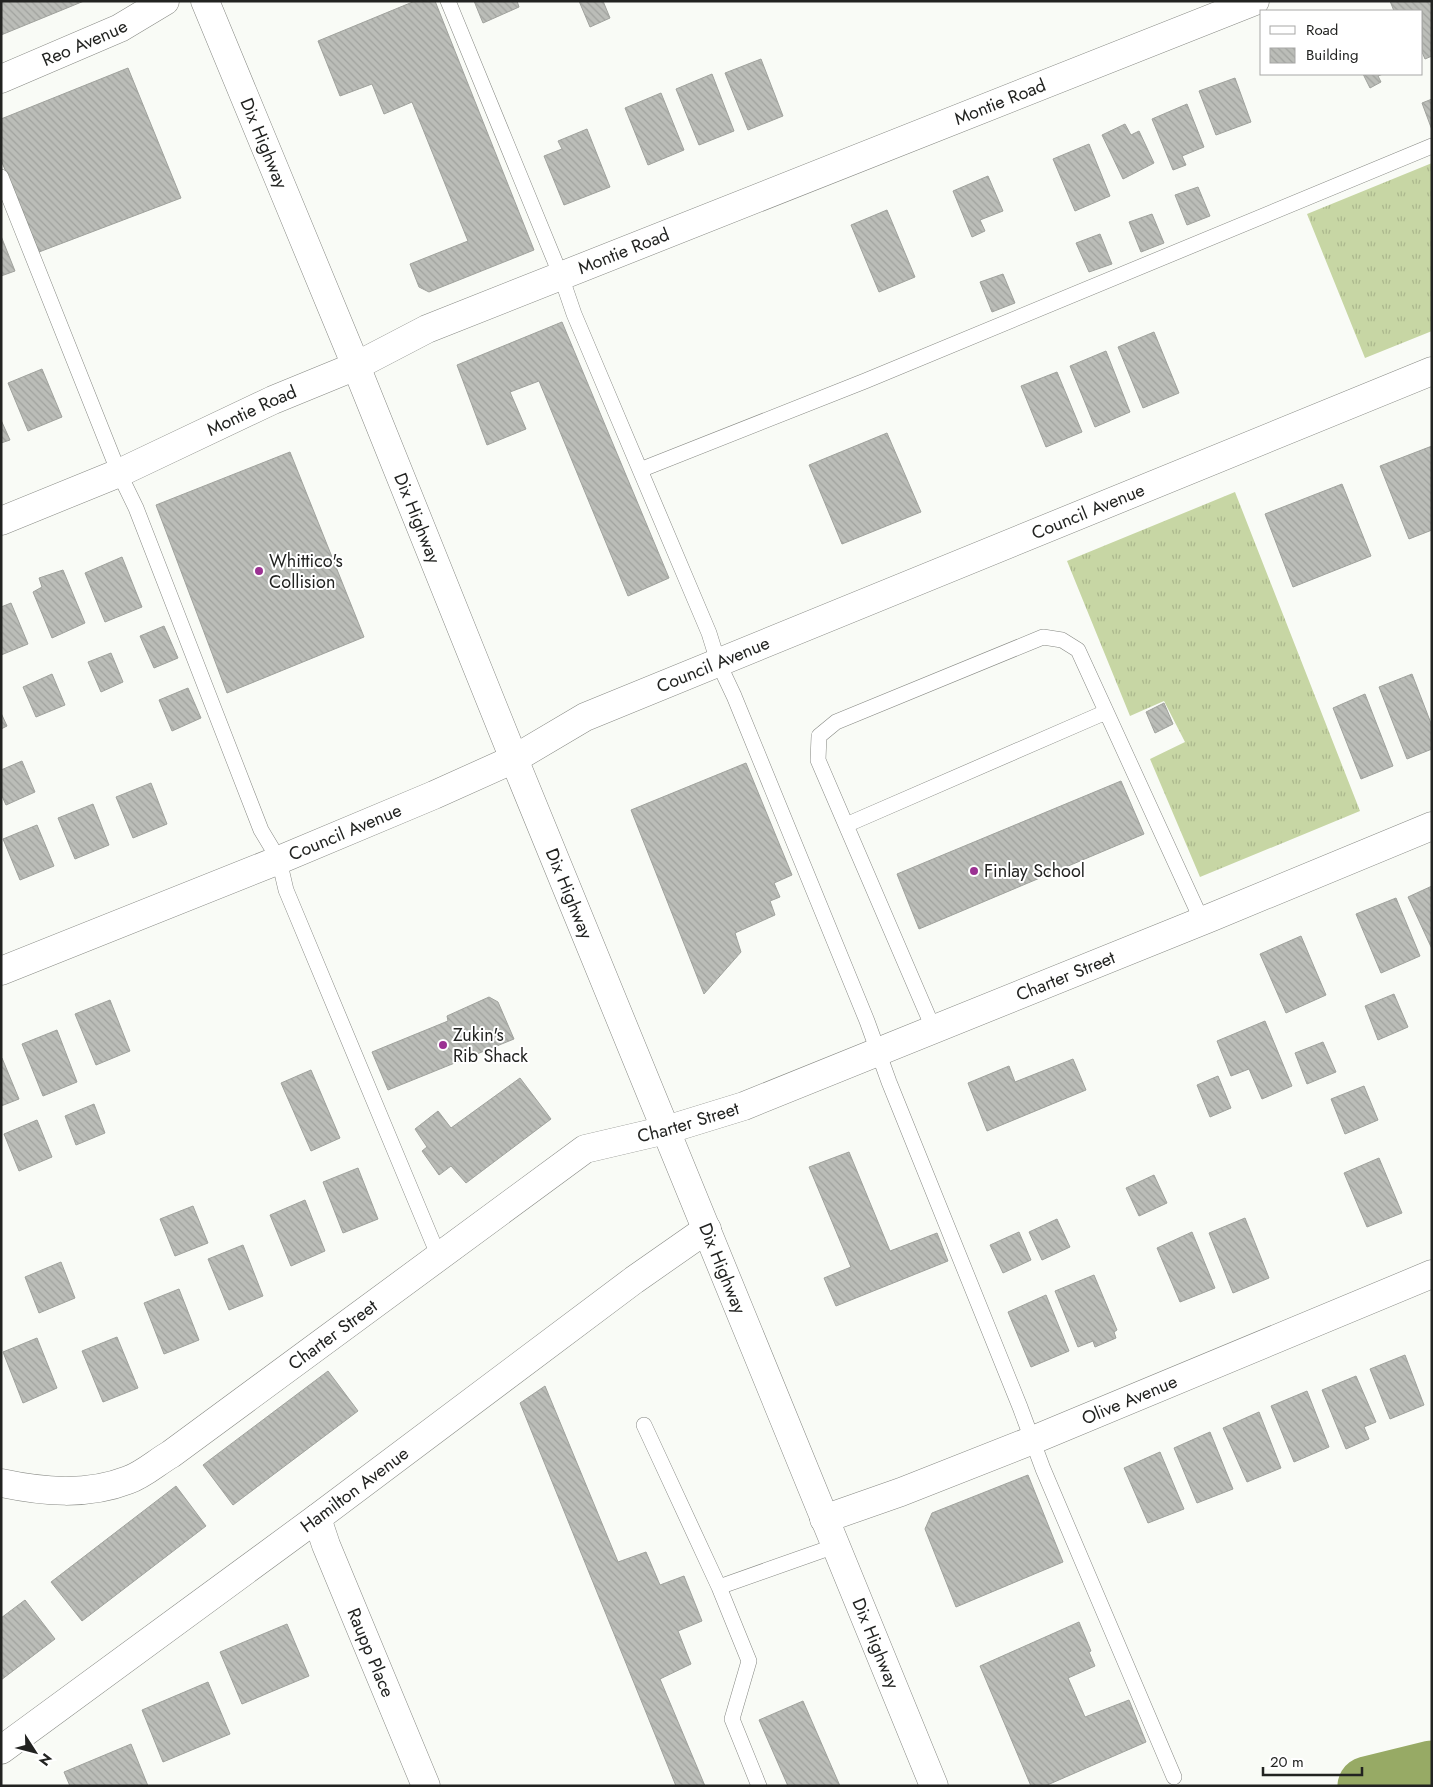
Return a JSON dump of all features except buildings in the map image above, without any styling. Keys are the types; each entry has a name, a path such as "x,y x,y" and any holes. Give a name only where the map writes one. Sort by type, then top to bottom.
{"street":[{"name":"Reo Avenue","path":"1,80 120,28 165,1"},
{"name":"Dix Highway","path":"205,1 356,366 514,759 934,1786"},
{"name":"Montie Road","path":"1,520 119,473 272,400 356,366 418,333 1255,1"},
{"name":"Council Avenue","path":"1,971 279,860 434,795 514,759 585,717 1432,371"},
{"name":"Charter Street","path":"1,1483 46,1491 84,1491 129,1480 171,1454 585,1149 666,1130 744,1106 1432,826"},
{"name":"Hamilton Avenue","path":"1,1750 317,1518 634,1280 707,1229"},
{"name":"Olive Avenue","path":"824,1518 902,1492 1033,1440 1432,1274"},
{"name":"Raupp Place","path":"317,1518 326,1545 426,1786"}],"lane":[{"path":"448,1 561,276 574,314 709,633 718,662 734,696 879,1052 889,1082 1047,1478 1174,1777"},
{"path":"640,470 865,381 1432,146"},
{"path":"1,177 119,473 136,508 261,830 279,860 286,890 439,1257"},
{"path":"934,1030 818,760 819,736 836,722 1043,637 1062,640 1078,650 1202,921"},
{"path":"846,825 1106,712"},
{"path":"644,1426 720,1587 749,1661 732,1719 760,1786"},
{"path":"720,1587 835,1546"}],"green space":[{"path":"1432,163 1432,331 1365,358 1307,214"},
{"path":"1235,492 1360,811 1200,877 1150,759 1185,742 1164,701 1130,716 1067,561"}],"waterway":[{"path":"1367,1786 1432,1770"}],"place":[{"name":"Whittico's Collision","path":"259,571"},
{"name":"Finlay School","path":"974,871"},
{"name":"Zukin's Rib Shack","path":"443,1045"}]}
